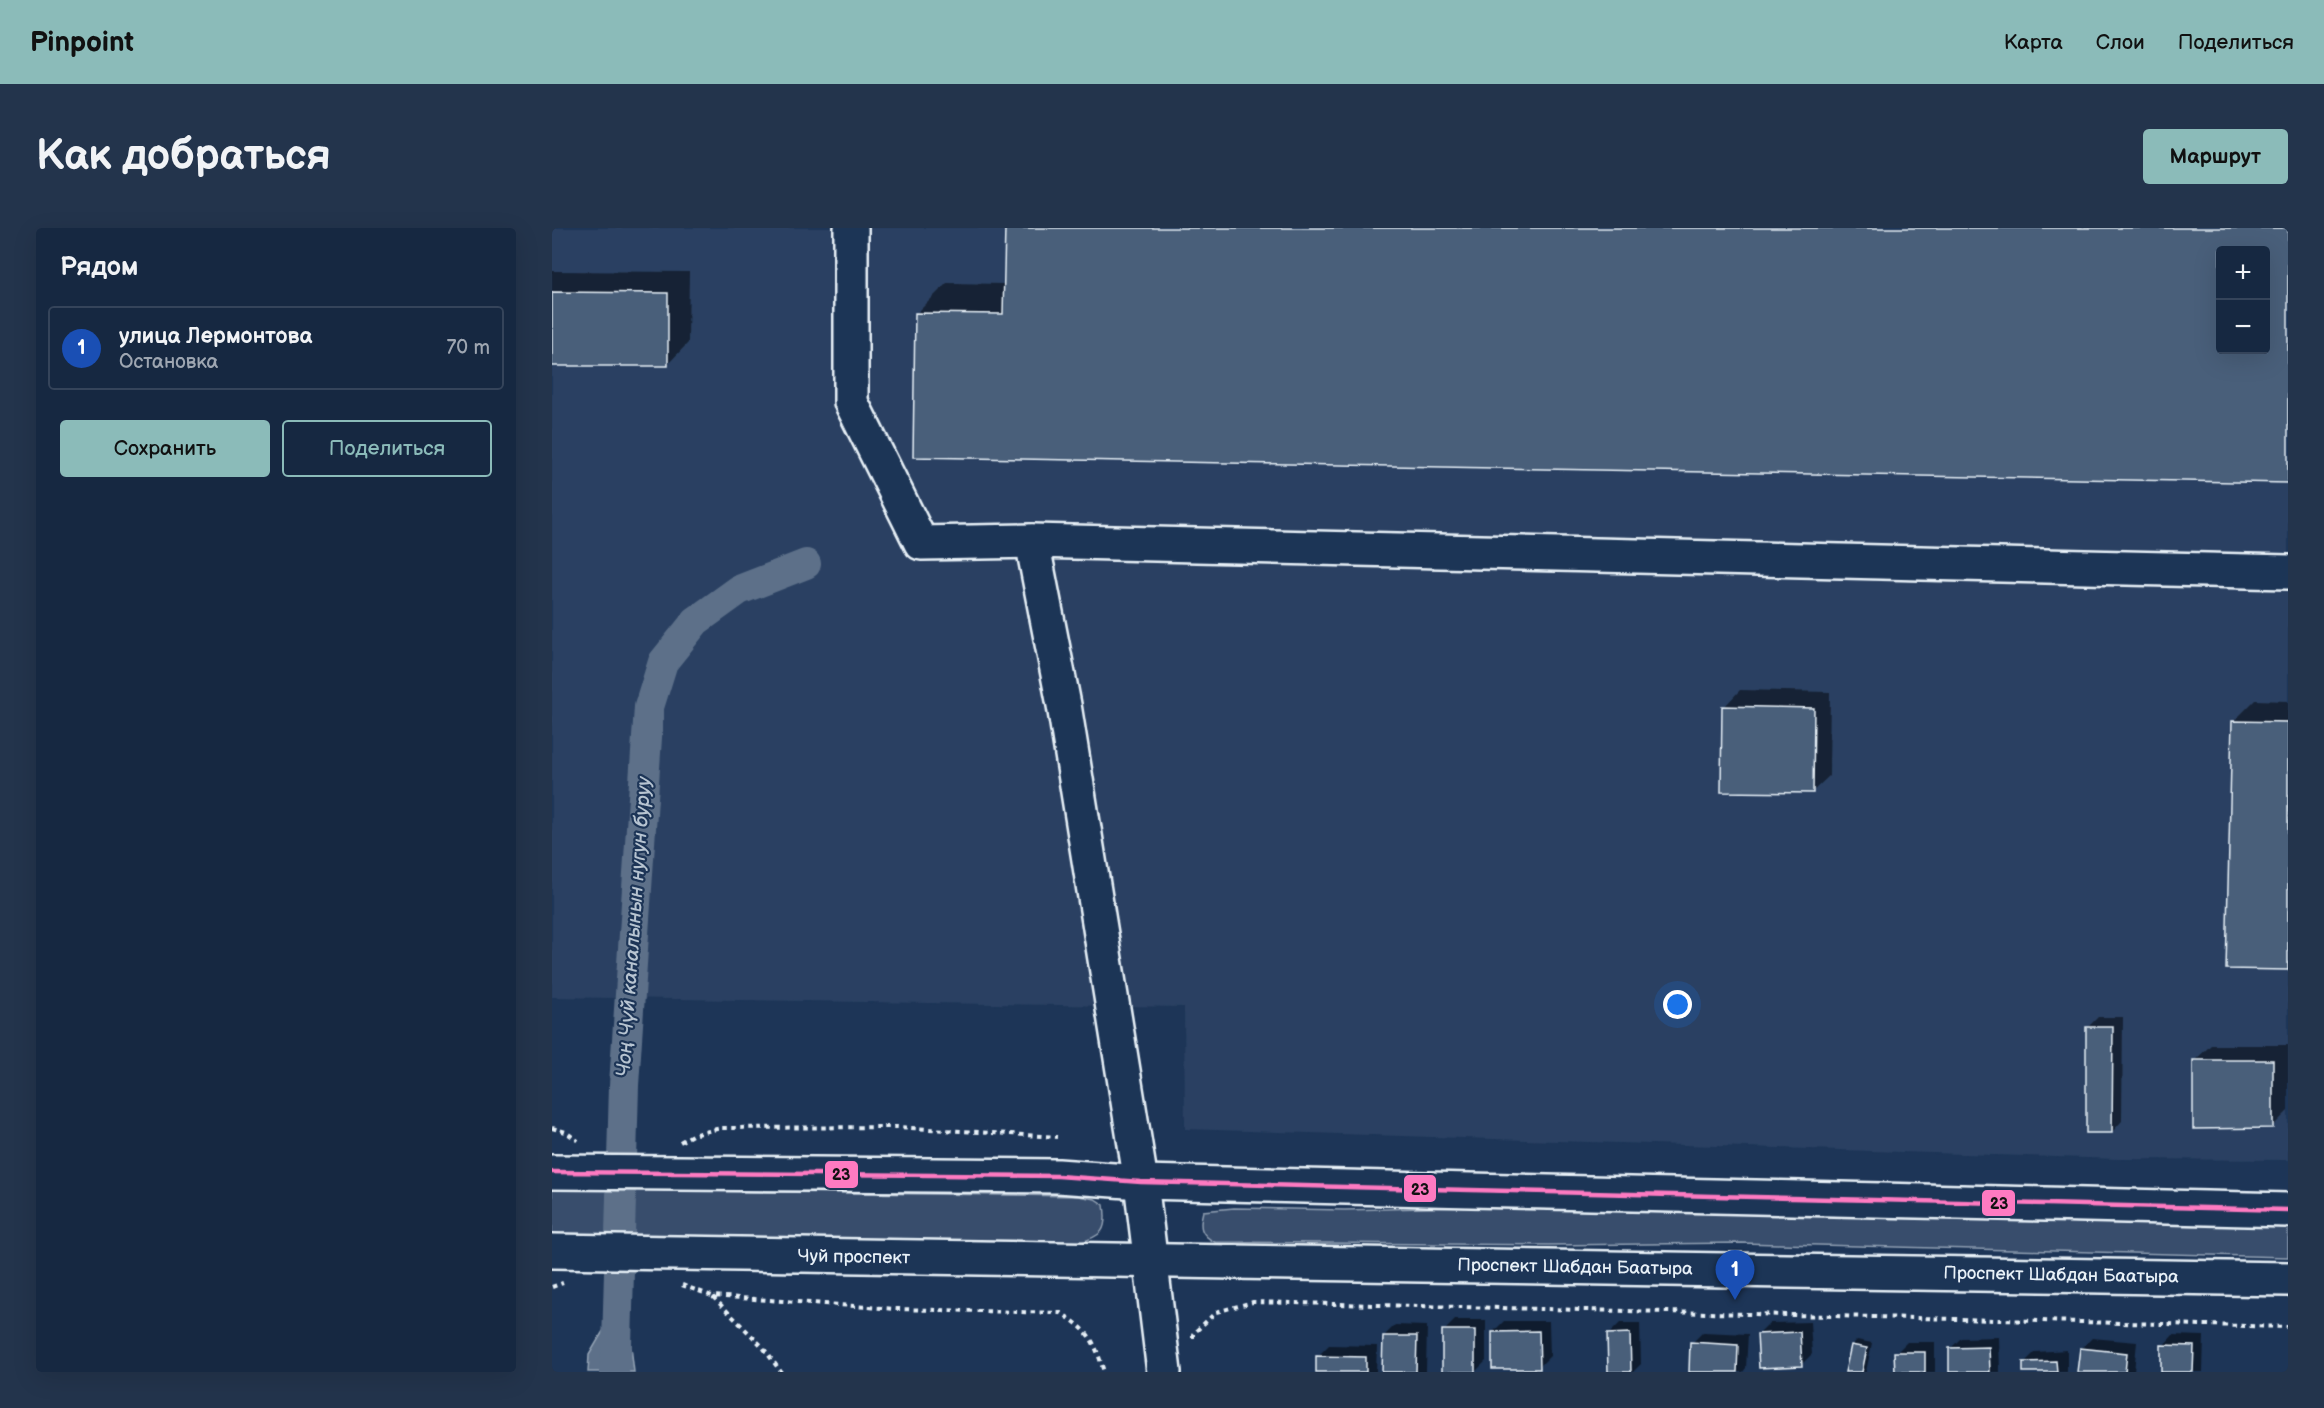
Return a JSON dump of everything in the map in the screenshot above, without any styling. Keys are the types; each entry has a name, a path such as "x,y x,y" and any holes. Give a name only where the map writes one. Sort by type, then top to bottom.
{"main road":[{"path":"851,228 851,402 921,543 1032,541 2288,572"},
{"path":"1032,541 1064,705 1142,1182 1164,1372"},
{"path":"556,1172 680,1159 1058,1176 1142,1182 2288,1210"},
{"name":"Чуй проспект","path":"555,1251 679,1268 1150,1259"},
{"name":"Проспект Шабдан Баатыра","path":"1150,1259 2288,1279"}],"path":[{"path":"680,1159 692,1135 721,1128 897,1127 1057,1137"},
{"path":"552,1128 566,1132 585,1146"},
{"path":"679,1268 712,1296 762,1346 781,1372"},
{"path":"712,1296 896,1308 1061,1313 1082,1326 1095,1344 1104,1372"},
{"path":"1193,1344 1193,1334 1216,1312 1253,1302 2288,1327"}],"shaded area":[{"path":"552,228 2288,228 2288,1160 2119,1159 1185,1129 1184,1007 552,997"},
{"path":"552,1189 1078,1196 1095,1199 1104,1205 1105,1221 1098,1235 1078,1243 552,1236"},
{"path":"1466,1207 2288,1220 2288,1257 1742,1243 1548,1245 1215,1242 1206,1236 1201,1226 1203,1211 1234,1208 1345,1210"},
{"path":"628,1321 634,1372 588,1372 589,1355 603,1331"}],"building":[{"path":"1005,228 2288,228 2288,483 913,457 915,313 1003,314"},
{"path":"552,292 668,293 668,366 552,366"},
{"path":"1722,706 1814,708 1813,793 1721,792"},
{"path":"2232,721 2288,722 2288,970 2226,969"},
{"path":"2086,1027 2113,1027 2112,1133 2086,1133"},
{"path":"2193,1060 2273,1060 2273,1128 2193,1129"},
{"path":"1442,1330 1475,1330 1475,1372 1442,1372"},
{"path":"1539,1331 1540,1369 1492,1369 1492,1332"},
{"path":"1800,1332 1802,1366 1759,1368 1757,1334"},
{"path":"1630,1333 1631,1372 1608,1372 1607,1334"},
{"path":"1383,1336 1417,1336 1416,1372 1382,1372"},
{"path":"1690,1342 1738,1345 1737,1372 1689,1372"},
{"path":"1851,1345 1867,1348 1862,1372 1845,1372"},
{"path":"2161,1345 2194,1346 2193,1372 2161,1372"},
{"path":"1989,1347 1990,1372 1949,1372 1949,1348"},
{"path":"2080,1348 2127,1353 2125,1372 2077,1372"},
{"path":"1894,1352 1925,1352 1925,1372 1895,1372"},
{"path":"1316,1356 1366,1357 1366,1372 1316,1372"},
{"path":"2056,1361 2057,1372 2023,1372 2023,1362"}],"waterway":[{"name":"Чоң Чүй каналынын нугун буруу","path":"614,1372 617,1346 624,1085 649,707 663,662 696,621 739,590 806,564"}],"transit line":[{"name":"23","path":"552,1172 1058,1176 1141,1182 2288,1210"}],"place":[{"name":"улица Лермонтова","path":"1735,1300"}]}
